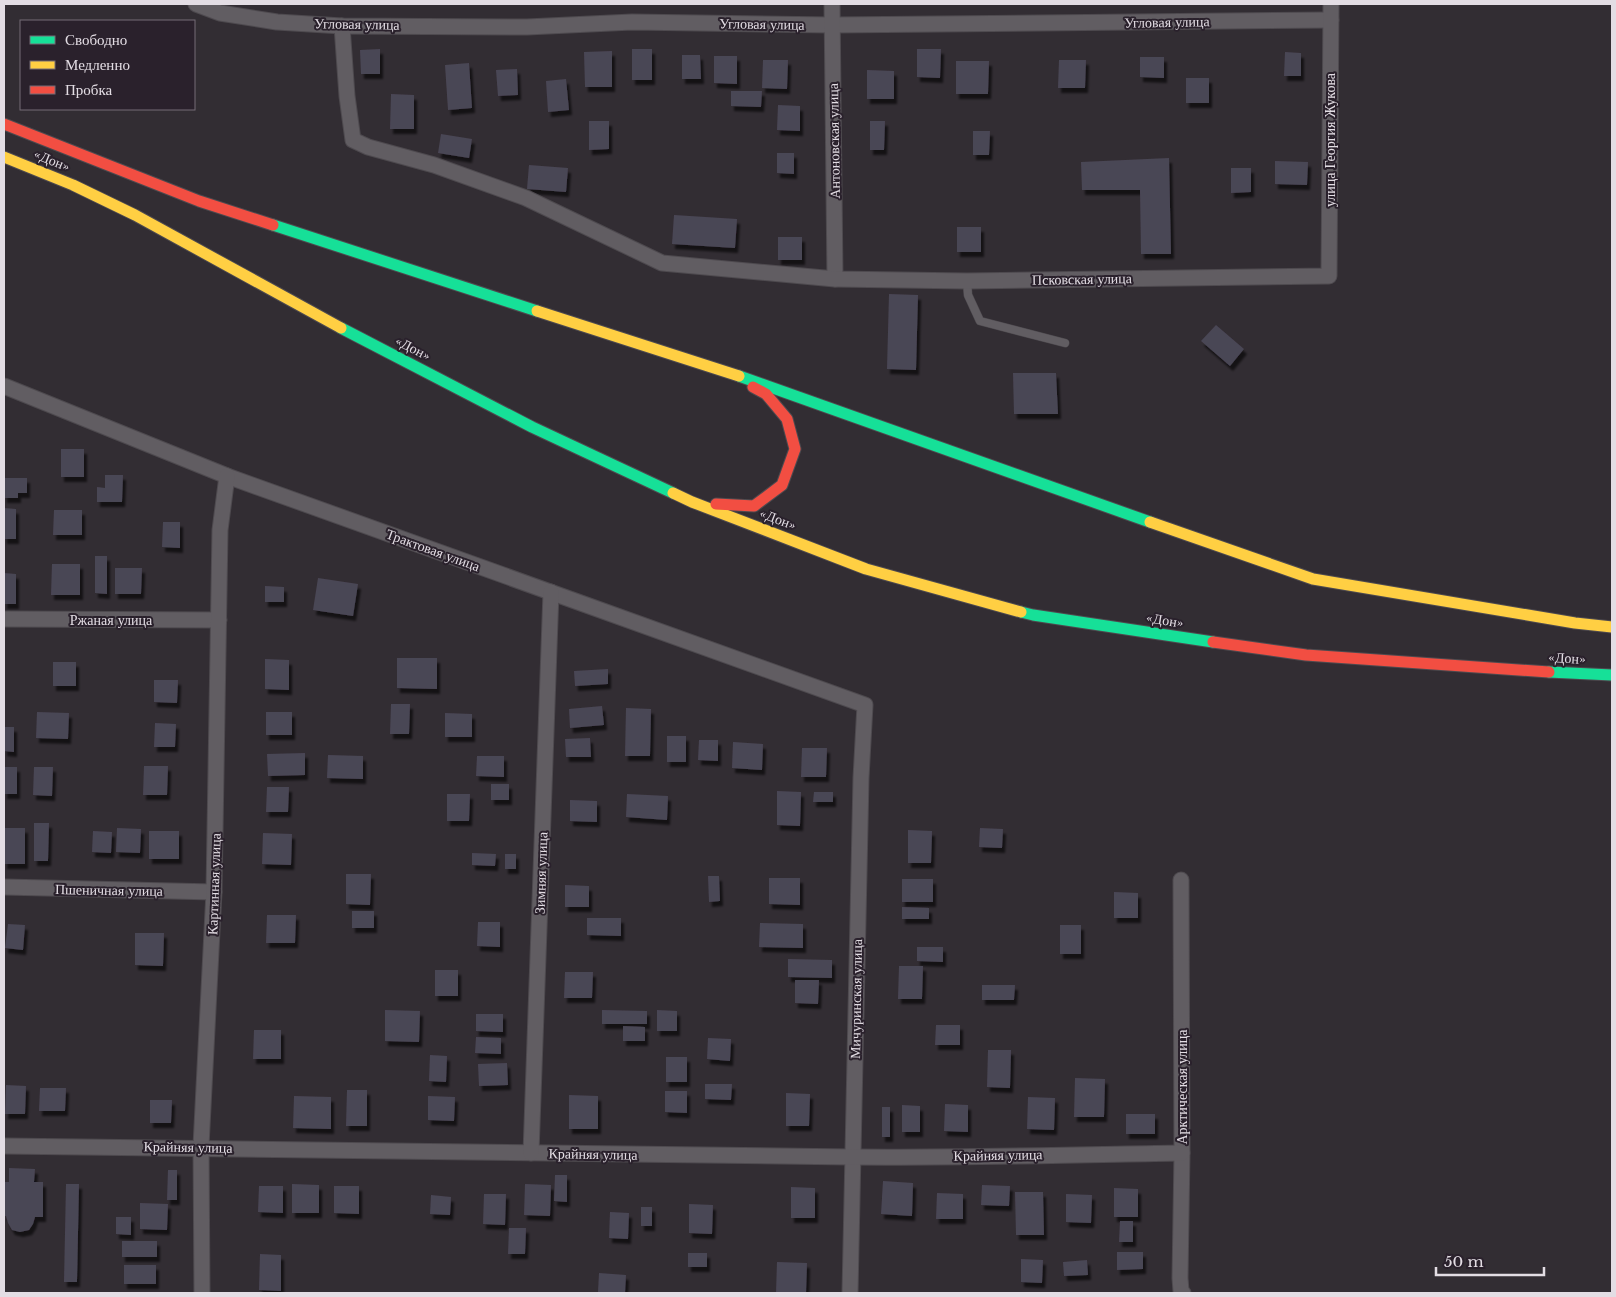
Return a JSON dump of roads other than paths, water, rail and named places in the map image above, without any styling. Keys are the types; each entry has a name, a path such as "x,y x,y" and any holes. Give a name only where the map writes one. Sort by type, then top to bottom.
{"highway":[{"name":"«Дон»","path":"4,124 198,201 716,368 1313,579 1574,623 1612,627"},
{"name":"«Дон»","path":"4,157 73,185 135,216 336,325 523,422 692,502 866,569 1033,615 1306,655 1612,675"},
{"path":"692,502 754,506 782,485 795,449 787,419 766,394 716,368"}],"street":[{"name":"Угловая улица","path":"196,4 222,8 277,22 342,26 526,27 632,22 832,25 1331,20"},
{"name":"Антоновская улица","path":"832,4 835,279"},
{"name":"улица Георгия Жукова","path":"1329,276 1331,4"},
{"name":"Псковская улица","path":"342,26 347,96 353,140 368,147 434,165 526,198 662,263 835,279 967,281 1329,276"},
{"name":"Трактовая улица","path":"4,386 227,476 865,705"},
{"name":"Картинная улица","path":"202,1293 201,1146 214,892 220,530 227,476"},
{"name":"Зимняя улица","path":"531,1153 552,592"},
{"name":"Ржаная улица","path":"4,619 219,620"},
{"name":"Мичуринская улица","path":"850,1293 861,778 865,705"},
{"name":"Арктическая улица","path":"1181,880 1182,1153 1180,1278 1183,1293"},
{"name":"Пшеничная улица","path":"4,887 214,892"},
{"name":"Крайняя улица","path":"4,1146 201,1146 853,1157 1182,1153"}],"lane":[{"path":"967,281 968,295 980,321 1065,343"}]}
